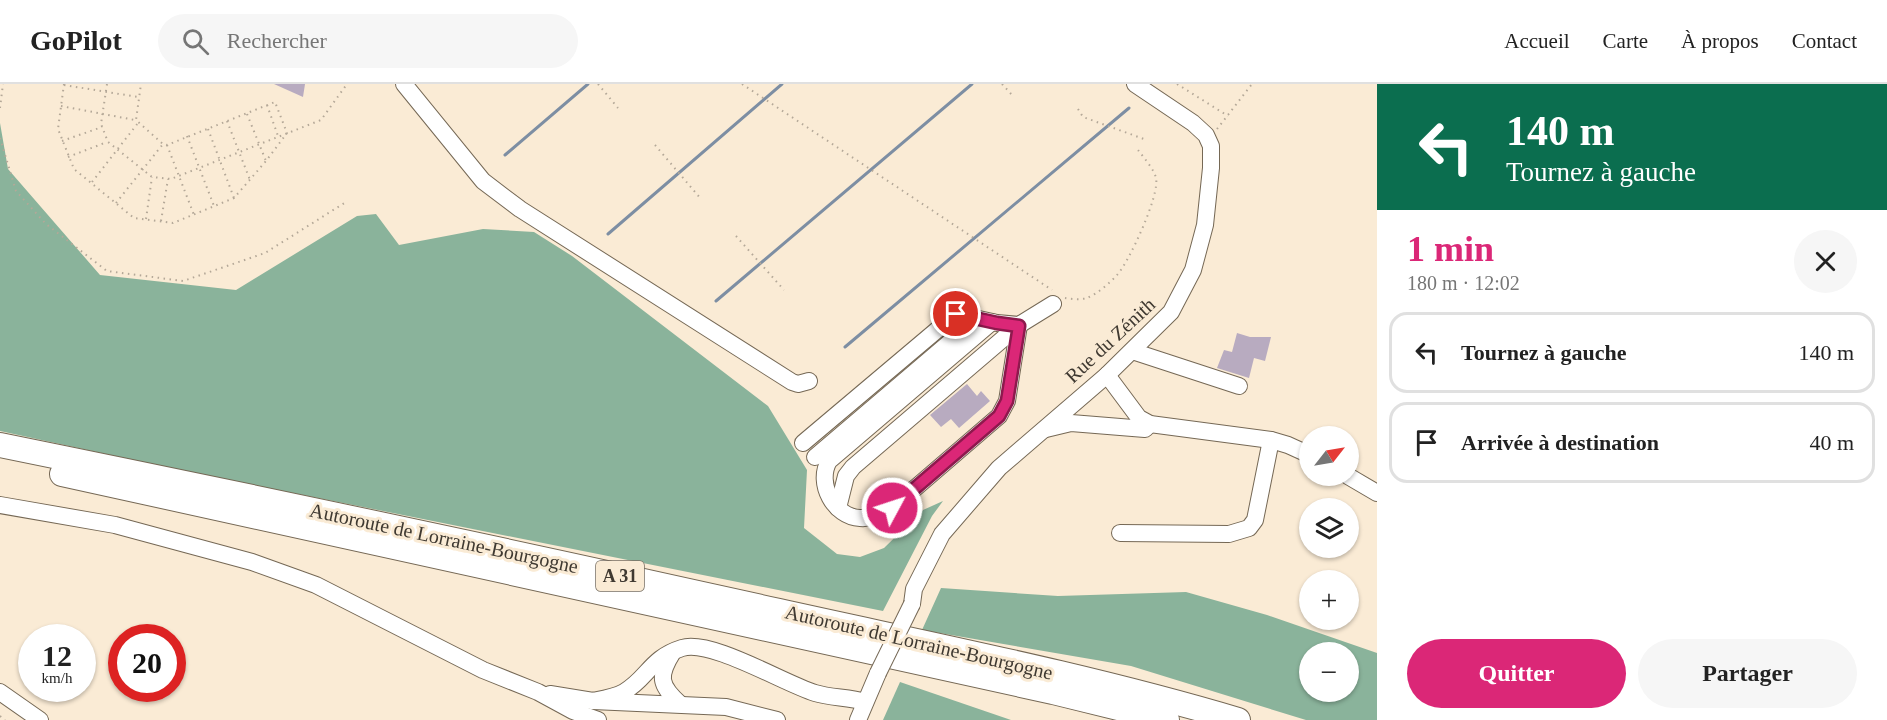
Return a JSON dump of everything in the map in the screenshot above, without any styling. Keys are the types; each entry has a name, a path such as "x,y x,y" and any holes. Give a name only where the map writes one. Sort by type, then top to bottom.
{"highway":[{"name":"Autoroute de Lorraine-Bourgogne","path":"0,445 449,537 1043,669 1238,720"},
{"name":"Autoroute de Lorraine-Bourgogne","path":"0,461 1042,690 1167,720"}],"street":[{"path":"404,84 483,181 520,209 792,382 798,384 809,381"},
{"path":"1135,84 1193,123 1209,140"},
{"name":"Rue du Zénith","path":"861,712 912,604 914,589 942,534 999,468 1107,375 1171,312 1193,270 1205,225 1211,168 1209,140"},
{"path":"838,508 846,476 853,467 1019,326 1058,298"},
{"path":"803,443 956,314 1019,326"},
{"path":"984,320 829,461 824,474 826,486 829,496 838,508 851,517 861,519 871,518 892,508 999,416 1007,401 1019,326"},
{"path":"815,457 984,320"},
{"path":"1132,351 1163,359 1239,386"},
{"path":"1107,375 1139,418 1150,424 1166,428 1195,429 1272,440 1299,450"},
{"path":"1042,430 1071,423 1145,429 1150,424"},
{"path":"1120,533 1229,534 1249,528 1255,520 1272,440"},
{"path":"1359,482 1377,493"},
{"path":"0,505 115,525 252,562 316,585 483,670 598,720"},
{"path":"593,701 623,693 658,659 687,647 710,649 817,694 849,698 861,712"},
{"path":"673,652 666,662 662,681 678,712"},
{"path":"0,692 40,720"},
{"path":"544,696 678,712"},
{"path":"544,696 592,708 627,712 678,712 726,707 777,720"}],"path":[{"path":"0,108 3,84"},
{"path":"139,98 64,84 58,129 74,169 134,218 173,223 234,198 287,133"},
{"path":"107,84 102,126 108,142 152,177 168,179 321,120 347,84"},
{"path":"141,84 136,120 163,144 167,145 275,102 287,133"},
{"path":"598,84 618,108"},
{"path":"742,84 1058,298 1086,298 1104,287 1126,263 1146,220 1156,185 1156,176 1138,150"},
{"path":"1002,84 1013,96"},
{"path":"1178,84 1228,116"},
{"path":"1209,140 1252,84"},
{"path":"267,105 278,136"},
{"path":"61,106 136,120"},
{"path":"1078,109 1083,117 1144,139"},
{"path":"247,114 266,161"},
{"path":"227,122 250,180"},
{"path":"91,183 138,123"},
{"path":"62,141 102,126"},
{"path":"208,129 234,198"},
{"path":"187,136 214,207"},
{"path":"0,138 16,191 46,224 107,271 183,281 265,253 346,202"},
{"path":"68,157 108,142"},
{"path":"115,204 163,144"},
{"path":"167,145 194,215"},
{"path":"655,145 701,199"},
{"path":"146,219 152,177"},
{"path":"161,221 168,179"},
{"path":"736,237 783,290"},
{"path":"0,716 5,720"}],"green space":[{"path":"0,123 8,169 100,275 236,290 357,216 376,214 399,245 483,229 534,232 572,256 768,406 807,470 804,528 837,554 860,557 884,548 923,510 943,501 932,516 883,611 198,474 0,431"},
{"path":"941,588 1058,596 1186,592 1267,615 1299,626 1299,630 1310,630 1345,642 1299,642 1299,702 1359,702 1359,647 1377,653 1377,720 1306,720 1131,666 922,630"},
{"path":"900,682 1011,720 883,720"}],"building":[{"path":"274,84 305,84 303,97"},
{"path":"1237,333 1250,337 1271,337 1265,361 1254,358 1249,378 1217,368 1224,350 1232,352"},
{"path":"967,384 977,396 981,391 990,401 959,428 951,419 941,427 930,415"}],"waterway":[{"path":"505,155 588,84"},
{"path":"608,234 782,84"},
{"path":"716,301 972,84"},
{"path":"845,347 1129,108"}],"route":[{"path":"892,508 999,416 1007,401 1019,326 956,314"}]}
